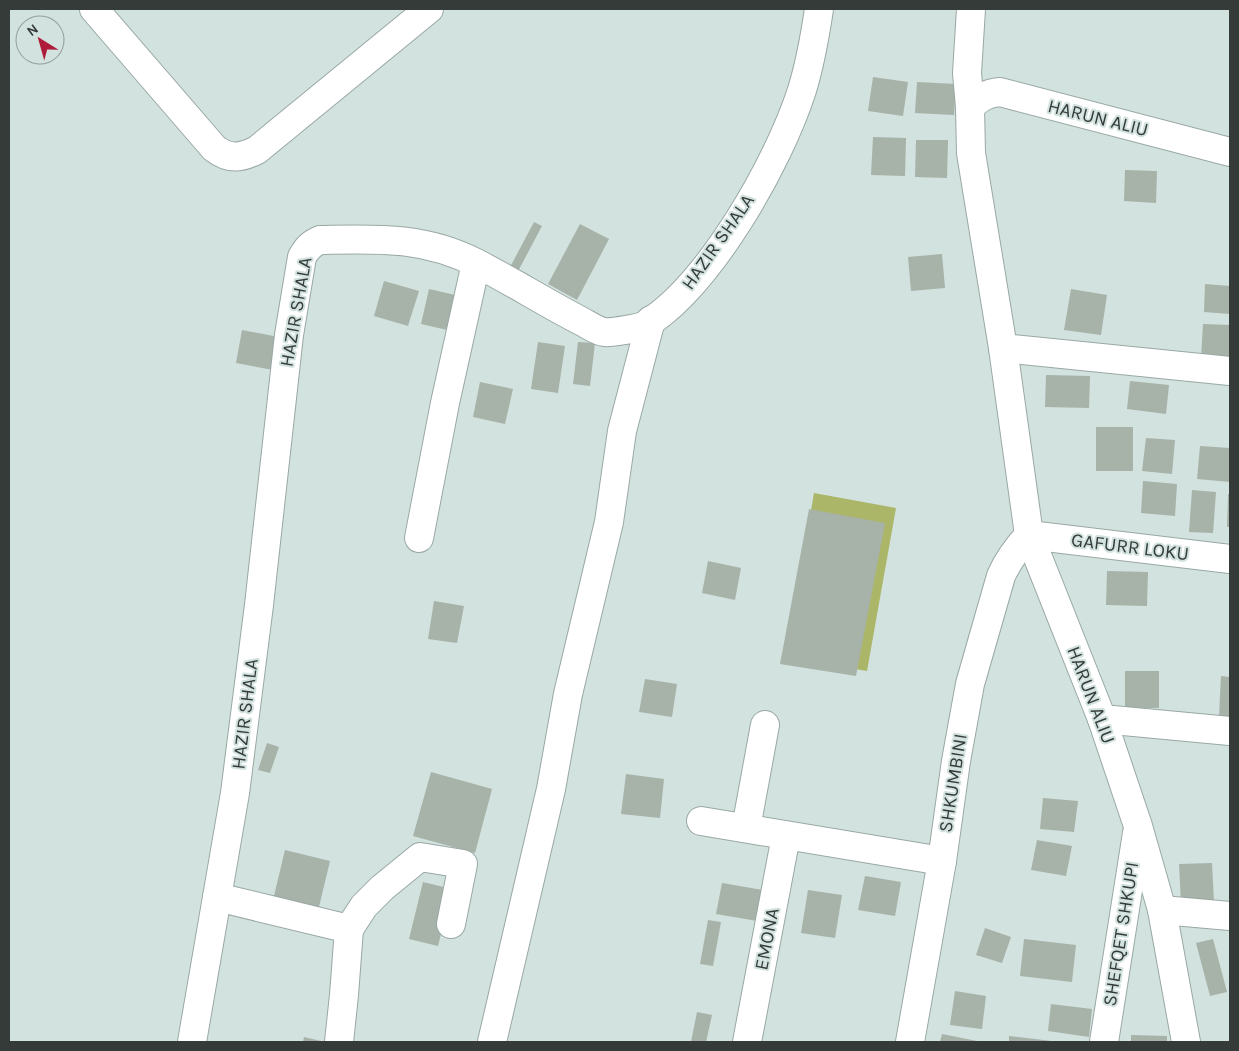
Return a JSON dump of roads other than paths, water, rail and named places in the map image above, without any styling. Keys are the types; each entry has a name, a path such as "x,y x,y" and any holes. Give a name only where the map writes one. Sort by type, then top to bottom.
{"street":[{"path":"94,9 214,148 222,154 234,158 245,156 257,150 429,9"},
{"name":"HAZIR SHALA","path":"192,1042 235,793 259,605 289,335 302,257 311,244 320,240 404,240 436,247 476,263 548,304 604,332 643,326 672,304 698,279 739,219 777,152 802,90 819,9"},
{"name":"HARUN ALIU","path":"970,9 968,73 970,153 1003,348 1029,535 1102,719 1138,826 1162,910 1186,1042"},
{"name":"HARUN ALIU","path":"970,107 984,96 1000,92 1230,152"},
{"path":"419,538 445,403 476,263"},
{"path":"492,1042 551,789 568,694 609,522 622,431 652,320"},
{"path":"1003,348 1230,371"},
{"name":"GAFURR LOKU","path":"1029,535 1230,559"},
{"name":"SHKUMBINI","path":"910,1042 942,861 956,762 970,684 1001,576 1009,559 1029,535"},
{"path":"1102,719 1230,731"},
{"path":"746,828 764,725"},
{"path":"701,820 786,836 942,861"},
{"name":"SHEFQET SHKUPI","path":"1104,1042 1138,826"},
{"name":"EMONA","path":"747,1042 786,836"},
{"path":"338,1042 349,930 364,906 382,888 420,857 463,864 451,924"},
{"path":"217,897 349,930"},
{"path":"1162,910 1230,916"}]}
